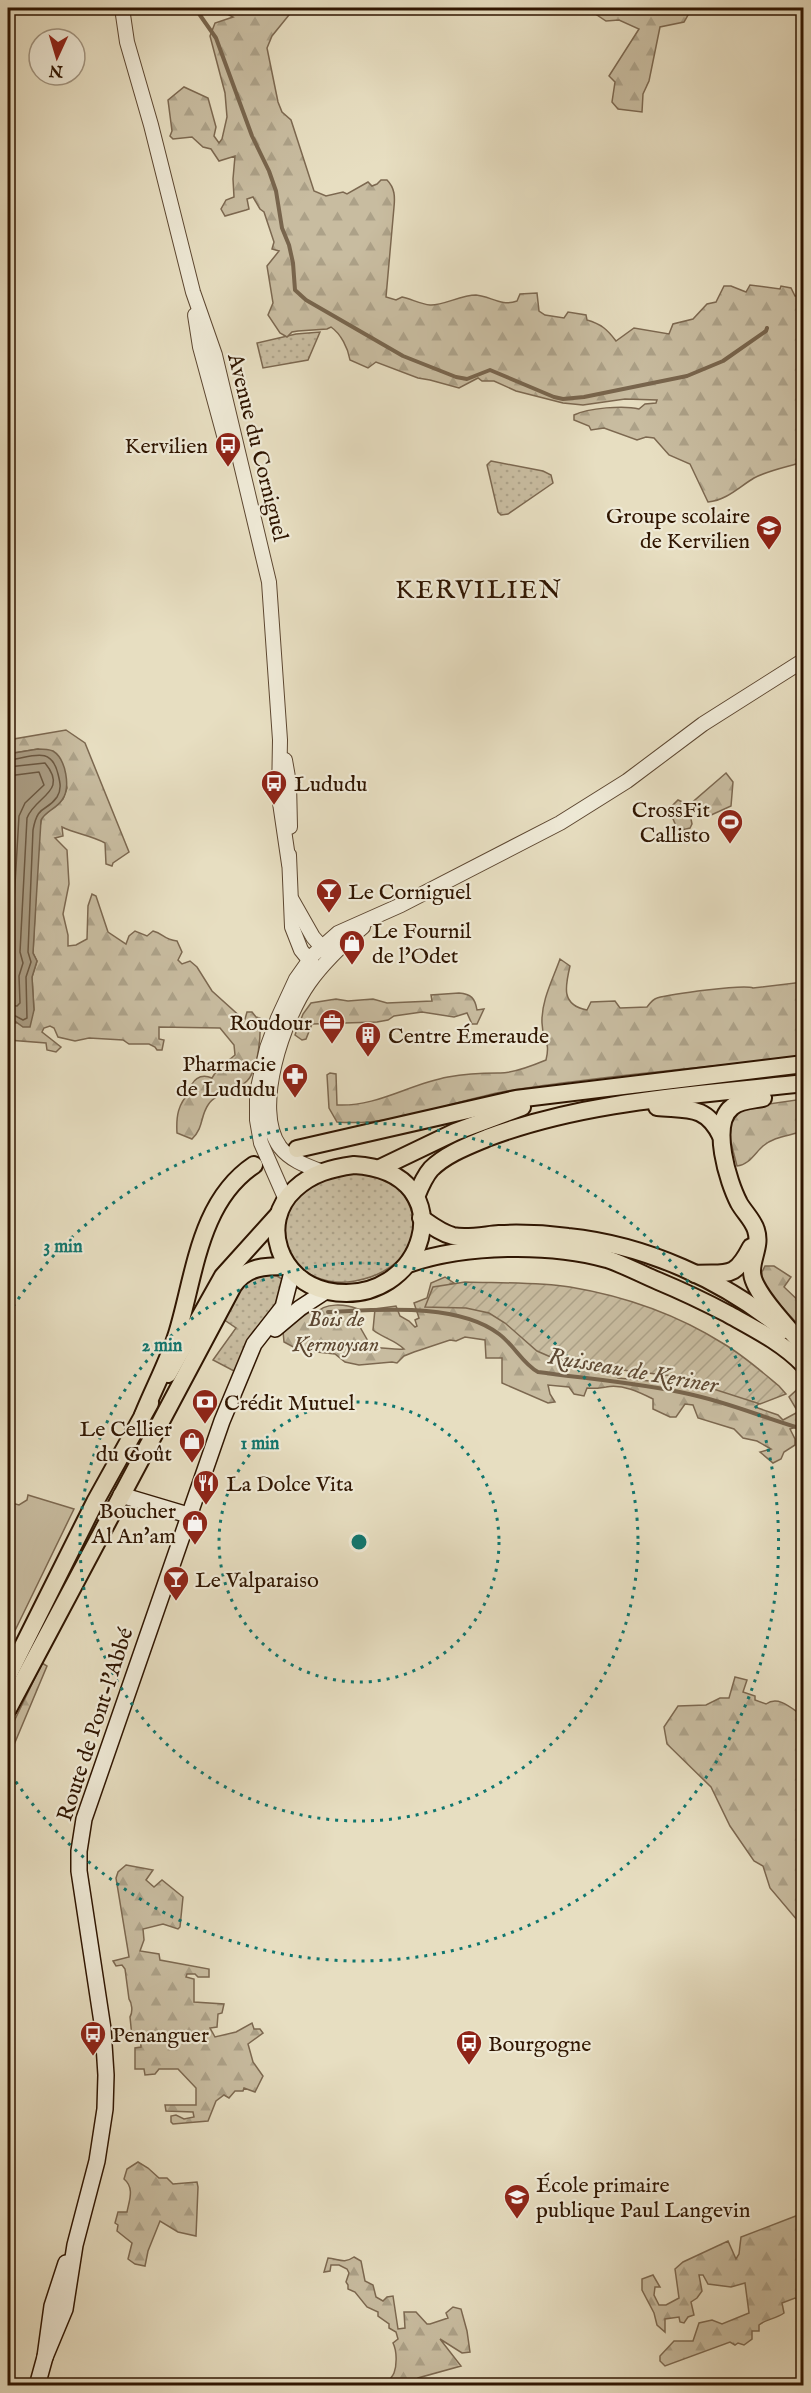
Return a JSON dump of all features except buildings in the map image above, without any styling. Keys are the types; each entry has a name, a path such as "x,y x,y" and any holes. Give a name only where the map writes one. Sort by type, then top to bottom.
{"main road":[{"path":"297,1149 501,1102 804,1064"},
{"path":"380,1168 455,1132 510,1111 544,1102 656,1081"},
{"path":"416,1197 430,1170 445,1158 474,1143 525,1126 633,1104 804,1083"},
{"path":"721,1136 725,1116 734,1105 742,1101 804,1092"},
{"path":"633,1104 704,1113 711,1118 721,1136 731,1184 739,1204 756,1228 753,1281 802,1344"},
{"path":"143,1415 175,1340 200,1250 213,1213 229,1187 254,1165"},
{"path":"8,1676 95,1502 218,1283 304,1182 323,1172 354,1165 380,1168 405,1183 416,1197 422,1232 419,1244 400,1273 375,1287 356,1292 327,1291 308,1283 290,1269 282,1259 276,1242 282,1208"},
{"path":"421,1218 441,1231 454,1236 523,1234 588,1240 644,1254 695,1274 735,1294 802,1344"},
{"path":"695,1274 724,1274 735,1270 744,1260 757,1236"},
{"path":"408,1264 453,1252 495,1248 533,1249 599,1257 634,1269 720,1310 781,1345 804,1365"},
{"path":"8,1709 237,1280 247,1272 259,1268 290,1269"},
{"name":"Route de Pont-l'Abbé","path":"38,2385 45,2357 51,2306 75,2245 99,2151 106,2092 102,2017 80,1886 80,1840 95,1783 222,1421 254,1344 283,1307 290,1269"},
{"name":"Route de Pont-l'Abbé","path":"242,1372 281,1322 327,1291"},
{"path":"121,1495 188,1515"}],"street":[{"name":"Avenue du Corniguel","path":"111,8 127,42"},
{"name":"Avenue du Corniguel","path":"122,8 127,42 151,125 193,292 200,347 272,615 280,740 289,783 291,919 294,935 301,950 314,965"},
{"path":"653,763 703,724 804,660"},
{"path":"282,1208 261,1143 256,1100 264,1059 288,993 326,952 374,918 560,823 804,670"},
{"name":"Avenue du Corniguel","path":"292,898 313,937 326,952"},
{"path":"314,965 281,1043 276,1059 269,1108 273,1134 284,1152 303,1165 323,1172"}],"green space":[{"path":"216,8 284,8 289,15 272,36 267,48 278,102 282,112 291,120 314,191 326,196 343,192 347,194 368,182 372,186 381,180 387,180 392,186 394,203 386,297 396,300 402,297 430,305 476,295 512,303 517,301 520,294 537,293 539,311 545,315 564,318 568,312 586,315 587,320 596,323 610,333 616,341 634,328 669,334 673,324 693,319 707,304 716,302 724,286 731,286 746,292 750,285 780,289 781,286 791,288 795,296 799,296 803,291 803,462 760,475 727,496 708,502 690,464 669,455 654,438 646,437 637,440 604,428 591,430 589,426 574,420 574,415 588,411 616,407 639,409 645,404 656,403 657,400 625,399 583,405 563,403 478,378 459,388 418,378 376,362 368,368 350,360 344,342 331,327 292,332 287,337 280,333 268,315 273,303 267,266 279,251 272,249 274,242 264,212 253,197 247,199 249,209 225,216 221,209 226,200 234,197 235,156 219,161 211,149 203,147 192,137 173,139 170,136 172,131 168,100 184,87 208,98 216,127 214,136 219,143 222,139 227,117 225,93 210,36 215,23 233,17"},
{"path":"597,8 692,8 684,22 660,27 649,81 643,94 642,112 618,109 612,102 615,82 609,76 639,29 619,20 606,21 594,13"},
{"path":"320,332 308,360 263,368 257,343 296,334"},
{"path":"491,461 543,471 551,475 553,483 508,514 501,515 498,512 487,465"},
{"path":"66,730 85,743 129,852 112,866 106,864 105,843 62,827 63,836 55,838 67,850 69,884 63,914 68,946 76,945 87,939 88,906 92,894 96,896 108,932 126,944 129,936 135,931 147,936 153,931 177,941 182,952 178,960 182,964 190,961 197,967 212,991 243,1019 247,1012 252,1012 260,1018 258,1051 251,1075 243,1084 221,1094 208,1105 192,1139 177,1133 180,1106 190,1092 194,1081 204,1076 212,1078 217,1070 235,1055 234,1045 220,1028 159,1027 159,1039 164,1040 162,1050 157,1050 149,1044 129,1044 123,1040 89,1038 75,1041 58,1037 54,1028 50,1026 44,1028 42,1032 61,1047 56,1052 47,1050 46,1043 8,1040 8,1016 16,1023 34,1010 32,977 37,961 33,953 39,831 42,817 63,799 67,788 60,759 38,749 8,754 8,740"},
{"path":"726,773 733,782 731,806 709,816 705,816 696,806 689,809 692,824 690,828 678,831 669,809 678,800 689,805"},
{"path":"560,959 570,966 566,988 569,999 579,1008 587,1010 591,1002 615,1001 620,1008 647,1007 656,999 677,994 803,982 803,1056 544,1085 486,1095 380,1121 337,1122 329,1108 327,1075 330,1073 336,1074 337,1105 352,1105 379,1099 434,1080 473,1074 509,1072 546,1060 547,1044 542,1029 542,1015 545,998"},
{"path":"459,993 472,997 477,1010 484,1009 477,1024 472,1024 467,1013 454,1017 422,1012 394,1016 377,1022 312,1024 306,1039 302,1040 295,1035 303,1014 311,1003 336,999 348,1001 373,999 387,1003 432,1001 431,995"},
{"path":"803,1099 803,1131 768,1143 748,1161 737,1166 730,1139 731,1120 741,1108"},
{"path":"359,1173 383,1177 402,1192 412,1212 414,1234 412,1244 395,1264 370,1277 355,1281 333,1282 314,1276 299,1266 289,1253 284,1237 285,1220 292,1203 307,1188 319,1181"},
{"path":"765,1266 774,1266 791,1277 784,1287 803,1305 803,1330 762,1285 762,1272"},
{"path":"266,1274 282,1279 284,1288 282,1298 234,1371 213,1360 236,1328 223,1319 239,1290 250,1281"},
{"name":"Bois de Kermoysan","path":"445,1277 454,1283 435,1290 467,1297 596,1360 618,1378 650,1381 675,1372 760,1403 755,1407 778,1415 783,1420 798,1412 789,1397 802,1385 803,1431 796,1427 790,1429 795,1445 784,1452 781,1459 773,1463 760,1452 771,1449 757,1441 743,1438 734,1429 698,1418 693,1405 685,1404 676,1417 670,1417 653,1409 653,1399 625,1388 612,1386 587,1388 584,1396 574,1394 569,1387 548,1385 555,1402 548,1403 502,1383 502,1358 486,1358 485,1340 465,1337 414,1352 404,1356 397,1363 359,1365 345,1362 335,1354 299,1350 284,1342 283,1331 290,1323 310,1312 315,1314 324,1307 341,1305 358,1309 360,1327 372,1348 404,1349 373,1330 375,1309 396,1306 400,1316 415,1327 417,1326 415,1320 419,1318 414,1303 427,1298 431,1283"},
{"path":"465,1282 557,1285 630,1301 688,1324 706,1334 745,1359 786,1394 760,1404 673,1376 588,1366 553,1358 537,1351 505,1323 489,1313 466,1308 425,1307 433,1287"},
{"path":"28,1495 74,1509 8,1645 8,1502 19,1505 27,1500"},
{"path":"42,1663 47,1666 8,1759 8,1734"},
{"path":"735,1677 747,1680 743,1692 755,1696 755,1700 766,1704 781,1702 803,1716 803,1927 770,1888 763,1866 754,1861 730,1826 711,1787 667,1744 664,1727 678,1706 706,1705 720,1698 729,1698"},
{"path":"126,1865 153,1870 146,1880 154,1887 162,1880 183,1897 180,1927 178,1929 163,1924 143,1929 144,1940 140,1951 159,1954 160,1960 209,1969 209,1977 187,1974 186,1977 194,1979 194,2002 224,2004 222,2013 218,2014 217,2027 210,2028 215,2037 236,2032 252,2023 254,2029 260,2029 263,2033 248,2044 253,2062 263,2076 255,2092 244,2088 243,2091 235,2091 229,2098 224,2095 216,2101 208,2121 173,2124 171,2122 171,2116 176,2115 184,2119 194,2117 193,2112 166,2111 165,2105 196,2105 196,2088 178,2069 159,2069 155,2074 145,2075 144,2069 135,2069 135,2048 141,2047 140,2036 132,2037 130,2017 132,2008 125,1969 122,1965 116,1966 113,1961 129,1957 116,1878 118,1872"},
{"path":"138,2162 159,2178 167,2178 173,2184 197,2182 198,2187 196,2236 178,2232 160,2221 148,2251 145,2266 135,2264 128,2259 132,2243 117,2231 118,2225 115,2223 118,2212 127,2212 129,2203 130,2190 124,2179 127,2169"},
{"path":"801,2214 804,2218 803,2300 800,2302 795,2298 782,2303 784,2313 759,2325 759,2331 752,2331 752,2339 744,2345 738,2343 735,2345 730,2342 665,2366 660,2361 660,2356 674,2341 693,2341 699,2323 712,2320 722,2324 749,2313 745,2283 731,2287 708,2284 703,2275 699,2275 702,2291 691,2302 694,2315 688,2317 684,2323 680,2322 679,2317 665,2319 665,2332 657,2325 654,2313 642,2290 642,2279 653,2275 660,2287 655,2287 654,2295 659,2305 666,2305 679,2298 675,2269 683,2262 728,2241 736,2259 739,2254 741,2237"},
{"path":"354,2257 361,2261 365,2281 373,2285 376,2297 383,2301 393,2296 398,2329 405,2328 404,2312 416,2312 427,2324 430,2324 448,2318 446,2313 453,2307 461,2309 470,2352 462,2353 440,2339 461,2366 418,2378 415,2385 386,2385 395,2370 396,2354 393,2343 398,2339 396,2332 378,2316 378,2312 367,2307 355,2292 348,2289 347,2269 339,2265 331,2265 330,2271 324,2272 328,2258 344,2261"}],"water":[{"path":"38,749 51,750 57,755 64,767 67,781 65,795 60,803 41,820 33,953 37,961 32,977 34,1010 30,1027 23,1027 8,1016 8,754"}],"waterway":[{"path":"195,8 216,38 252,136 269,171 276,191 282,228 293,263 295,290 306,300 403,356 456,377 467,379 490,370 563,399 584,397 687,376 723,361 766,331 767,328"},
{"name":"Ruisseau de Keriner","path":"328,1312 416,1310 462,1317 482,1324 499,1334 538,1372 670,1390 717,1401 799,1428 804,1425"}],"place":[{"name":"Kervilien","path":"228,468"},
{"name":"Groupe scolaire de Kervilien","path":"769,551"},
{"name":"Lududu","path":"274,806"},
{"name":"CrossFit Callisto","path":"730,845"},
{"name":"Le Corniguel","path":"329,914"},
{"name":"Le Fournil de l'Odet","path":"352,966"},
{"name":"Roudour","path":"332,1045"},
{"name":"Centre Émeraude","path":"368,1058"},
{"name":"Pharmacie de Lududu","path":"295,1099"},
{"name":"Crédit Mutuel","path":"205,1425"},
{"name":"Le Cellier du Goût","path":"192,1464"},
{"name":"La Dolce Vita","path":"206,1506"},
{"name":"Boucher Al An'am","path":"195,1546"},
{"name":"Le Valparaiso","path":"176,1602"},
{"name":"Penanguer","path":"93,2057"},
{"name":"Bourgogne","path":"469,2066"},
{"name":"École primaire publique Paul Langevin","path":"517,2220"}],"district":[{"name":"KERVILIEN","path":"479,589"}]}
